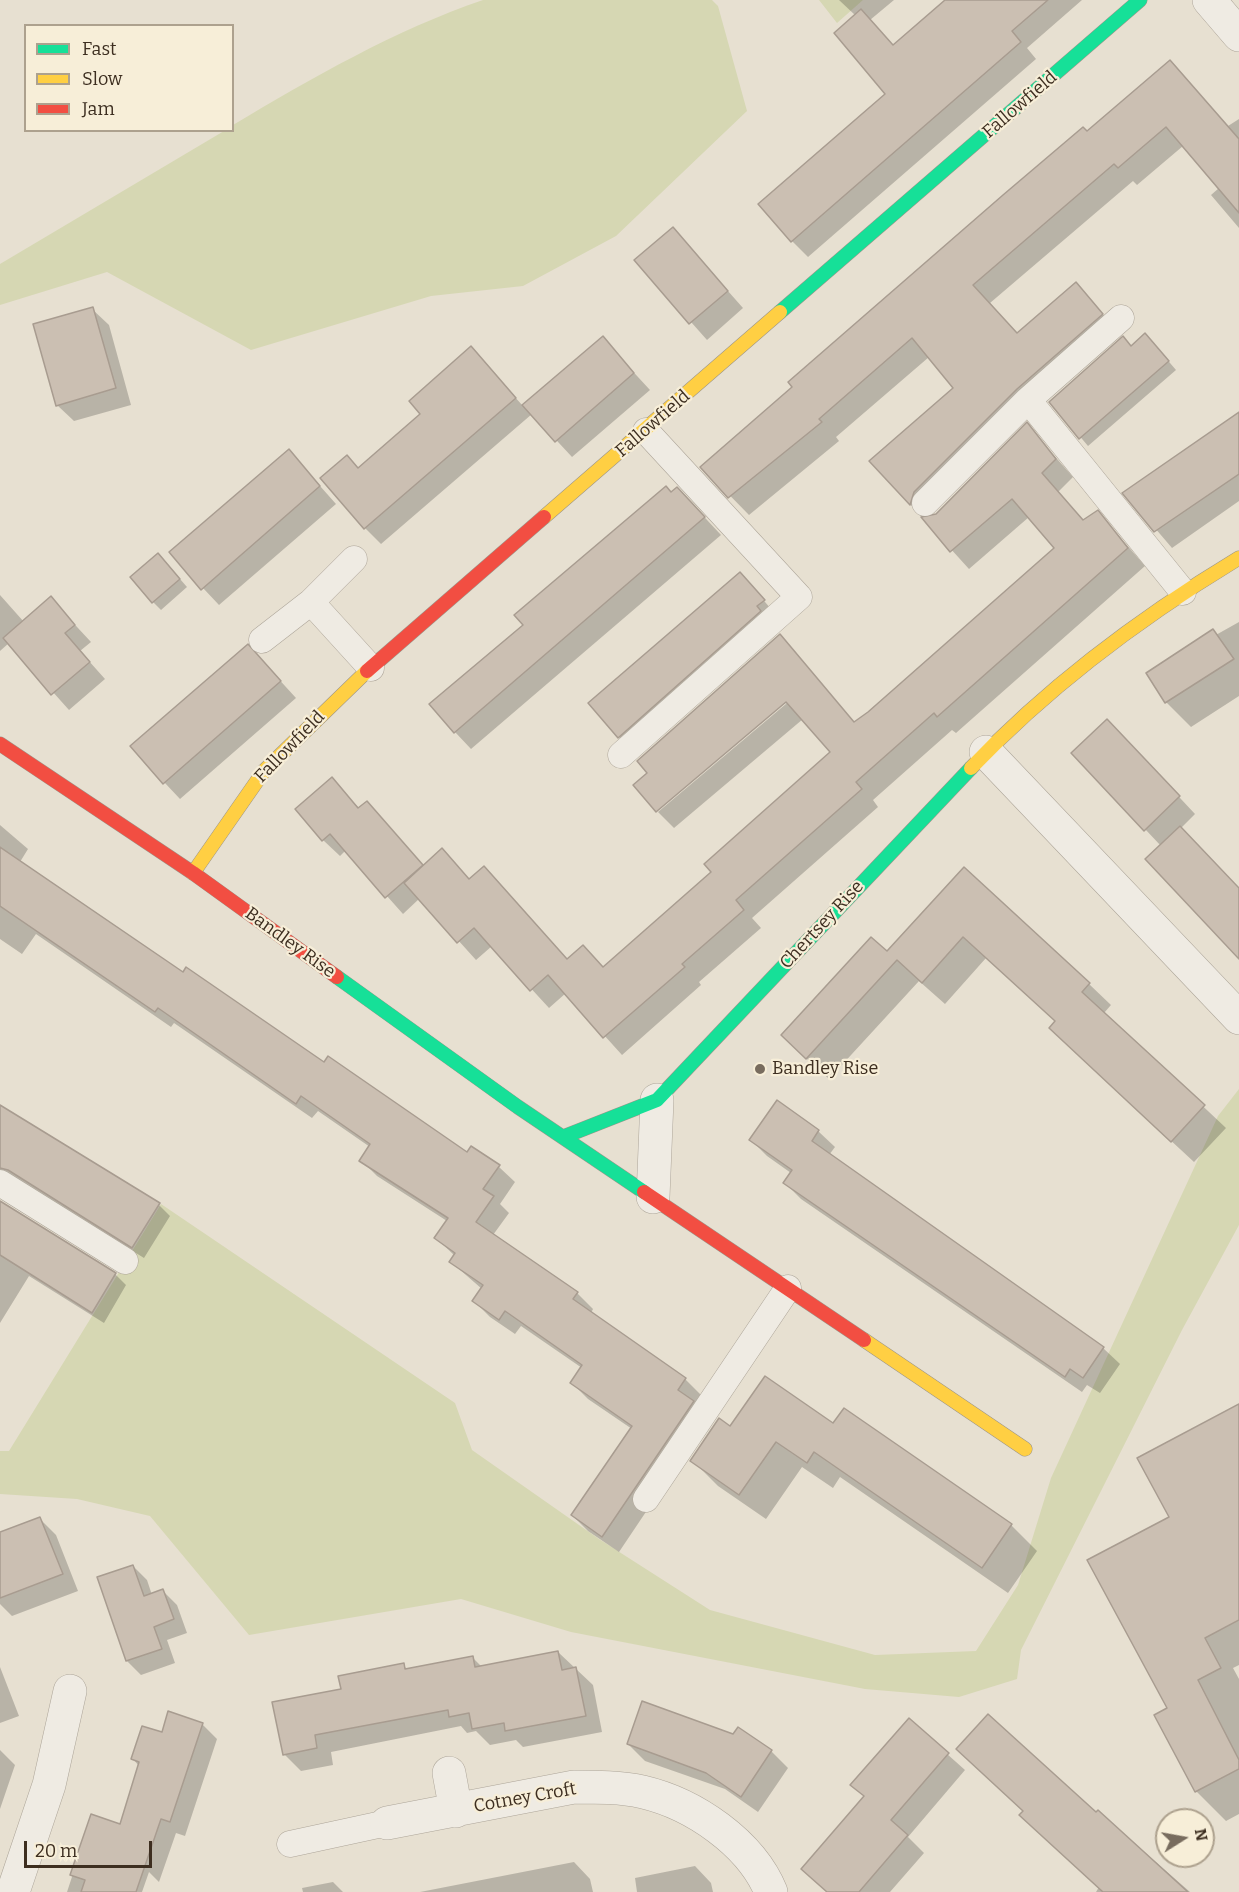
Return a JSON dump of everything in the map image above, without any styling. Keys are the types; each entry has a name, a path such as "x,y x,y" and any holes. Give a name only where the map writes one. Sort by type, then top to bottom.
{"street":[{"name":"Fallowfield","path":"193,873 264,771 371,668 1140,0"},
{"path":"1209,0 1239,35"},
{"name":"Chertsey Rise","path":"563,1137 657,1100 986,752 1071,676 1183,592 1239,558"},
{"name":"Bandley Rise","path":"0,744 193,873 563,1137 1025,1449"},
{"path":"986,752 1239,1018"},
{"path":"653,1197 657,1100"},
{"path":"13,1892 49,1785 69,1691"},
{"name":"Cotney Croft","path":"449,1773 456,1811"},
{"name":"Cotney Croft","path":"387,1823 574,1787 603,1787 643,1792 701,1816 728,1837 753,1863 771,1892"}],"lane":[{"path":"925,503 1028,400 1121,318"},
{"path":"1028,400 1183,592"},
{"path":"621,755 799,597 646,430"},
{"path":"262,640 311,602 354,559"},
{"path":"311,602 371,668"},
{"path":"0,1183 125,1261"},
{"path":"646,1499 788,1288"},
{"path":"290,1844 387,1823"}],"green space":[{"path":"483,0 712,0 718,6 747,111 616,236 523,286 431,296 251,350 107,272 0,305 0,264 222,132 234,132 234,124 324,73 386,40"},
{"path":"819,0 863,0 837,23"},
{"path":"1239,1089 1239,1225 1182,1330 1021,1650 1017,1679 959,1697 865,1689 571,1632 461,1599 249,1635 150,1516 77,1499 0,1494 0,1451 9,1451 161,1204 455,1403 472,1450 599,1539 710,1610 875,1655 976,1651 1018,1585 1051,1478 1218,1116"}],"building":[{"path":"945,0 1048,0 1012,31 1021,42 791,242 758,204 885,94 834,33 861,9 893,45"},
{"path":"1170,60 1239,139 1239,213 1166,127 1118,168 1114,164 973,285 1017,333 1076,282 1103,314 1017,389 914,492 910,505 869,461 953,388 912,338 819,419 822,422 728,498 700,467 792,387 788,382 1003,195 1083,127 1087,131"},
{"path":"673,227 728,291 689,324 634,260"},
{"path":"93,307 116,388 56,406 33,324"},
{"path":"1145,333 1169,361 1079,439 1049,402 1123,336 1131,346"},
{"path":"603,336 634,373 555,442 522,405"},
{"path":"471,346 516,398 364,529 320,478 347,455 358,468 420,414 409,401"},
{"path":"1239,412 1239,474 1154,532 1122,493"},
{"path":"1027,422 1056,459 1042,473 1083,520 1098,510 1128,548 937,717 934,713 856,782 862,789 736,900 744,910 682,964 685,967 603,1038 548,975 530,991 474,928 457,943 404,883 442,848 469,879 484,866 567,959 583,945 603,967 711,872 704,864 830,752 786,702 656,812 633,785 647,773 637,761 780,634 854,722 868,712 1054,548 1012,499 950,552 921,517 936,514"},
{"path":"289,449 320,486 201,590 169,552"},
{"path":"666,486 671,492 677,487 705,517 454,733 429,704 523,625 514,615"},
{"path":"158,553 180,579 152,603 130,577"},
{"path":"740,572 765,600 757,606 761,611 618,738 588,703"},
{"path":"51,596 75,625 65,633 90,662 51,695 3,638"},
{"path":"1213,629 1234,659 1165,703 1146,673"},
{"path":"248,644 281,681 163,784 130,746"},
{"path":"1107,719 1180,796 1144,831 1071,753"},
{"path":"332,777 358,808 367,801 423,865 385,898 330,834 322,841 295,809"},
{"path":"1180,826 1239,888 1239,959 1145,859"},
{"path":"0,847 183,972 186,967 324,1062 328,1056 467,1152 471,1146 500,1165 483,1189 494,1196 476,1222 578,1292 573,1299 686,1378 678,1390 694,1401 602,1537 571,1515 632,1426 570,1383 582,1365 505,1311 499,1320 472,1301 483,1285 449,1262 455,1253 434,1238 448,1218 359,1161 370,1144 301,1096 296,1104 158,1008 155,1012 0,906"},
{"path":"964,867 1090,983 1082,992 1205,1105 1171,1142 1049,1028 1055,1021 963,937 922,983 897,960 806,1059 781,1035 871,937 887,951"},
{"path":"777,1100 819,1130 812,1141 1104,1347 1083,1378 1070,1369 1065,1377 783,1183 792,1170 749,1140"},
{"path":"0,1105 160,1203 132,1248 8,1170 0,1168"},
{"path":"0,1201 116,1273 92,1313 0,1255"},
{"path":"765,1376 833,1423 844,1408 1012,1524 982,1568 814,1452 807,1463 776,1442 739,1495 690,1461 719,1418 730,1426"},
{"path":"1239,1404 1239,1620 1205,1638 1221,1668 1198,1680 1239,1760 1239,1769 1195,1792 1154,1715 1167,1708 1087,1560 1169,1517 1137,1458"},
{"path":"40,1517 63,1574 0,1598 0,1532"},
{"path":"133,1565 144,1596 163,1589 174,1619 154,1627 162,1649 126,1661 97,1577"},
{"path":"558,1651 562,1670 576,1667 586,1716 505,1731 504,1723 472,1729 469,1713 449,1717 448,1710 315,1735 317,1748 283,1755 272,1702 341,1689 338,1676 404,1663 405,1669 473,1656 475,1667"},
{"path":"642,1701 733,1734 738,1727 772,1750 741,1797 706,1773 627,1744"},
{"path":"168,1711 203,1723 170,1822 161,1819 136,1892 81,1892 85,1880 70,1875 91,1814 120,1824 139,1762 131,1759 142,1726 162,1732"},
{"path":"988,1714 1155,1862 1155,1868 1162,1868 1188,1892 1103,1892 1019,1815 1023,1811 956,1749"},
{"path":"909,1718 949,1753 891,1820 908,1835 859,1892 827,1892 801,1869 864,1796 850,1785"}],"traffic: fast":[{"path":"780,312 1140,0"},
{"path":"563,1137 657,1100 971,768"},
{"path":"337,977 518,1107 644,1192"}],"traffic: slow":[{"path":"544,517 780,312"},
{"path":"971,768 1032,709 1098,654 1203,580 1239,558"},
{"path":"193,873 264,771 367,671"},
{"path":"864,1340 1025,1449"}],"traffic: jam":[{"path":"367,671 544,517"},
{"path":"0,744 193,873 337,977"},
{"path":"644,1192 864,1340"}],"place":[{"name":"Bandley Rise","path":"760,1069"}]}
